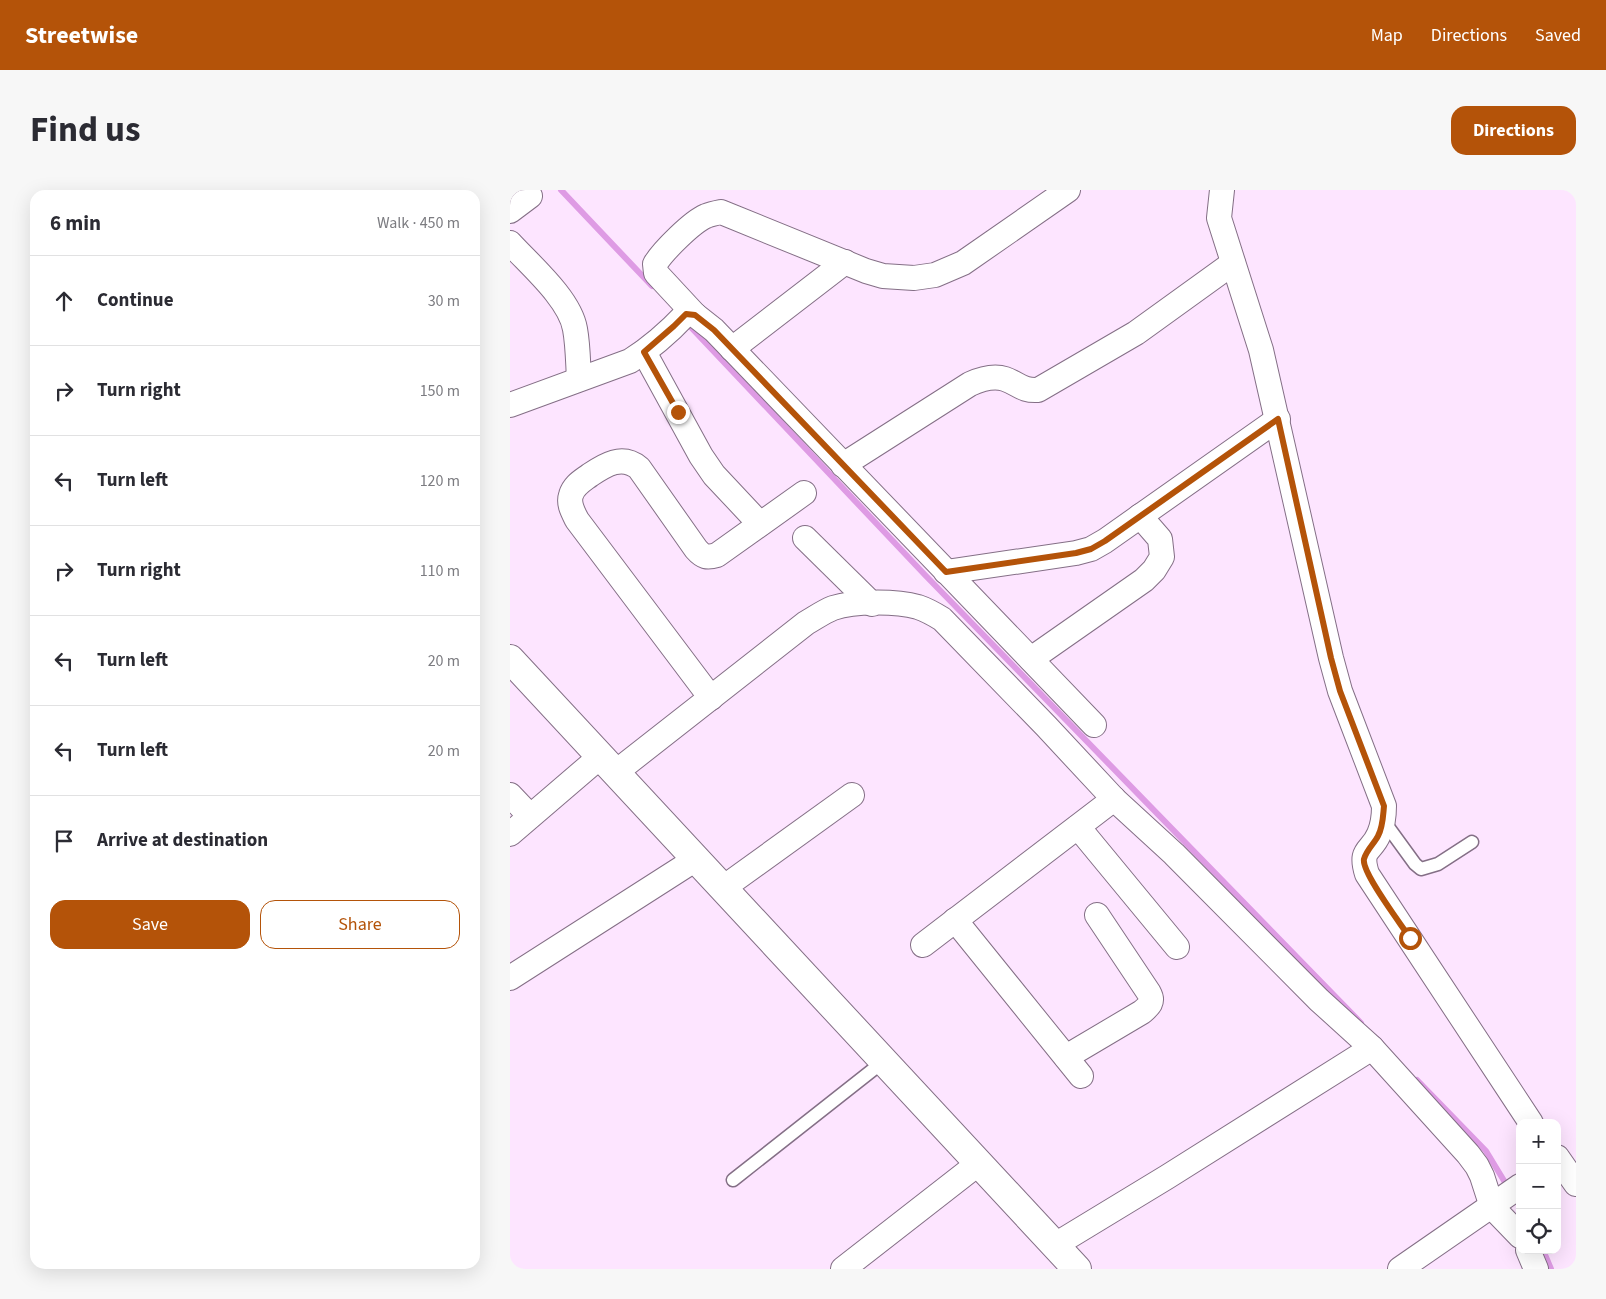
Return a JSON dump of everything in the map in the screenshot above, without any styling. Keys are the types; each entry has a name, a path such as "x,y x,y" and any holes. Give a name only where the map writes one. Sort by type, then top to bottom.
{"street":[{"path":"1068,190 963,263 935,275 914,278 883,276 722,212 708,215 699,220 660,256 655,264 656,273 685,318 714,330 1094,725"},
{"path":"1222,190 1219,218 1247,301 1261,350 1331,658 1340,691 1384,806 1383,820 1378,836 1367,850 1364,862 1367,874 1528,1119"},
{"path":"510,211 530,196"},
{"path":"510,243 560,297 571,314 575,329 579,379"},
{"path":"732,349 845,262"},
{"path":"843,465 970,384 983,378 995,377 1028,390 1038,390 1136,333 1233,263"},
{"path":"510,405 630,361 644,352 685,318"},
{"path":"644,352 701,456 714,475 760,524"},
{"path":"946,572 1076,553 1091,549 1278,419"},
{"path":"710,698 577,520 570,504 571,495 576,485 602,466 616,461 633,463 639,468 702,556 709,558 717,555 804,493"},
{"path":"1031,660 1144,580 1154,570 1162,557 1160,539 1140,516"},
{"path":"805,538 872,604"},
{"path":"510,834 530,816 710,698 806,623 822,613 849,604 916,606 942,619 1114,799 1174,854 1319,1000 1372,1048 1472,1160 1482,1176 1507,1195 1516,1223"},
{"path":"510,658 1077,1269"},
{"path":"510,795 530,816"},
{"path":"723,888 852,795"},
{"path":"923,945 1114,799"},
{"path":"1078,827 1177,947"},
{"path":"510,978 696,859"},
{"path":"1066,1057 1142,1012 1152,1001 1149,993 1097,915"},
{"path":"955,920 1081,1076"},
{"path":"1055,1245 1372,1048"},
{"path":"843,1269 979,1163"},
{"path":"1400,1269 1507,1195"},
{"path":"1530,1254 1536,1269"}],"lane":[{"path":"1383,820 1415,864 1421,869 1438,864 1472,842"},
{"path":"733,1180 884,1061"}],"waterway":[{"path":"561,190 652,286"},
{"path":"685,321 926,576 1361,1023"},
{"path":"1417,1080 1486,1151 1509,1189"},
{"path":"1545,1254 1551,1269"}],"route":[{"path":"678,412 644,352 686,314 695,315 714,330 946,572 1076,553 1091,549 1278,419 1340,691 1384,806 1383,820 1378,836 1367,850 1364,862 1367,874 1410,938"}]}
